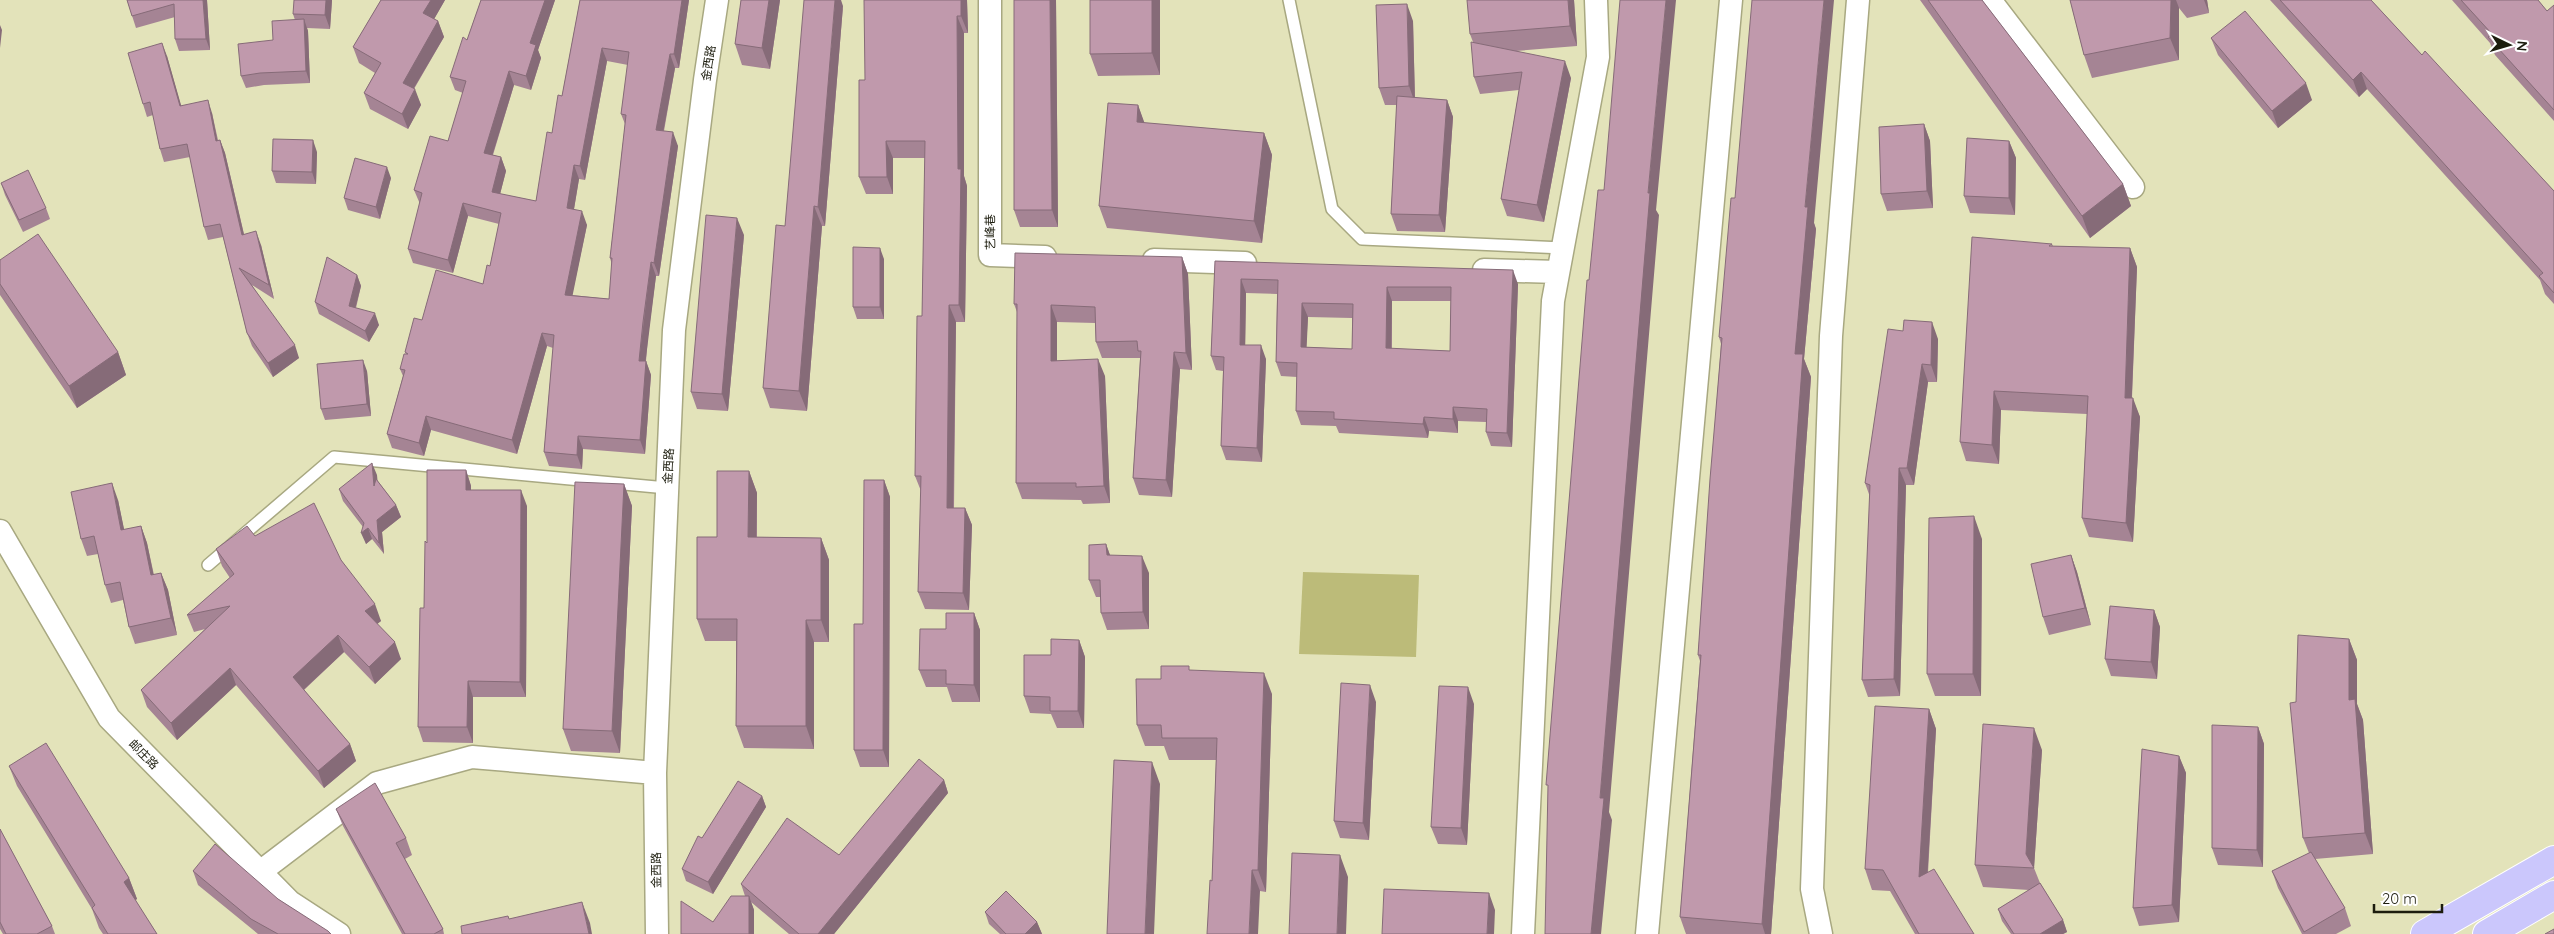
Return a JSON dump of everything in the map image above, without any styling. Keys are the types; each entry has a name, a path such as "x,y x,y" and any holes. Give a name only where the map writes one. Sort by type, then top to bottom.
{"highway":[{"path":"2425,934 2554,860"},
{"path":"2487,934 2554,895"}],"street":[{"name":"金西路","path":"657,934 655,773 674,330 705,80 718,0"},
{"name":"艺峰巷","path":"990,0 990,255 1069,258"},
{"path":"1524,934 1553,301 1598,57 1596,0"},
{"path":"1647,934 1731,0"},
{"path":"1821,934 1812,889 1831,336 1858,0"},
{"path":"1990,0 2133,187"},
{"path":"1129,259 1269,264"},
{"path":"1458,269 1558,272"},
{"name":"邮庄路","path":"0,530 109,718 290,902 339,934"},
{"path":"260,872 377,783 472,756 655,773"}],"lane":[{"path":"1289,0 1332,209 1362,239 1563,248"},
{"path":"208,566 334,458 667,488"}],"shaded area":[{"path":"1303,572 1419,575 1416,657 1299,654"}],"building":[{"path":"127,0 203,0 206,39 175,39 174,4 132,16"},
{"path":"294,0 326,0 325,15 293,14"},
{"path":"381,0 431,0 423,13 438,21 403,83 415,89 402,114 364,93 381,63 353,47"},
{"path":"481,0 545,0 530,43 536,45 526,76 509,71 484,153 501,157 492,192 536,201 547,132 552,133 558,95 562,96 580,0 682,0 674,54 670,54 656,130 673,132 654,263 651,262 643,322 639,361 646,361 640,440 578,436 577,455 544,452 554,335 542,333 512,440 426,416 419,443 387,434 405,370 400,369 404,354 408,354 405,352 414,318 422,320 436,270 483,284 487,265 490,266 501,213 463,203 448,260 408,249 422,193 414,190 430,136 448,141 466,81 450,77 463,37 467,40","holes":["602,48 629,52 621,114 626,115 610,258 612,258 609,299 565,295 582,211 567,208 574,165 580,166"]},
{"path":"741,0 769,0 762,48 735,44"},
{"path":"804,0 835,0 818,207 814,206 799,391 763,388 776,225 785,226"},
{"path":"864,0 961,0 961,16 957,16 958,169 961,169 959,305 949,305 947,508 965,508 963,593 918,592 921,476 915,476 917,316 922,316 925,141 886,141 887,177 859,177 859,80 865,80"},
{"path":"1014,0 1050,0 1052,210 1014,210"},
{"path":"1090,0 1152,0 1152,53 1090,54"},
{"path":"1467,0 1568,0 1570,26 1470,34"},
{"path":"1620,0 1666,0 1648,193 1650,193 1600,798 1604,798 1591,934 1545,934 1548,785 1546,785 1587,280 1589,280 1598,190 1604,190"},
{"path":"1752,0 1824,0 1805,207 1808,207 1795,354 1803,354 1762,924 1680,917 1701,655 1698,655 1722,338 1719,337 1731,198 1735,198"},
{"path":"1928,0 1982,0 2123,184 2082,216"},
{"path":"2070,0 2171,0 2170,38 2084,55"},
{"path":"2280,0 2371,0 2422,55 2425,51 2554,191 2554,293 2539,276 2543,273 2361,72 2353,80"},
{"path":"2461,0 2538,0 2547,11 2554,5 2554,110 2488,37 2492,34"},
{"path":"1407,4 1409,86 1379,88 1376,5"},
{"path":"2245,11 2306,83 2272,111 2211,38"},
{"path":"304,19 306,71 260,73 241,76 238,44 273,40 272,21"},
{"path":"1471,42 1565,61 1537,205 1501,199 1522,72 1474,77"},
{"path":"162,43 180,106 208,100 216,141 220,140 242,235 256,231 269,285 239,268 295,345 268,363 247,333 220,224 204,227 187,144 160,149 150,102 143,104 128,53"},
{"path":"1397,96 1447,100 1439,215 1391,214"},
{"path":"1108,103 1138,105 1137,122 1264,133 1254,221 1099,206"},
{"path":"1924,124 1927,191 1881,194 1879,127"},
{"path":"1967,138 2009,141 2009,198 1964,196"},
{"path":"273,139 313,140 312,172 272,171"},
{"path":"355,158 387,167 376,207 344,198"},
{"path":"28,170 46,208 19,220 1,183"},
{"path":"706,215 737,218 722,394 691,392"},
{"path":"38,234 118,352 69,386 0,284 0,260"},
{"path":"1972,237 2052,244 2049,246 2130,248 2125,398 2133,398 2126,523 2082,518 2088,396 1994,391 1992,445 1960,442"},
{"path":"853,247 880,248 880,307 853,307"},
{"path":"1015,253 1182,257 1186,353 1174,352 1166,480 1133,478 1141,351 1138,351 1137,341 1096,342 1095,307 1051,305 1051,361 1098,359 1104,486 1076,487 1076,483 1016,483 1017,304 1014,304"},
{"path":"327,257 357,275 349,306 375,313 365,331 315,302"},
{"path":"1215,261 1513,270 1507,433 1486,432 1487,409 1453,407 1453,419 1424,417 1423,424 1334,419 1334,412 1296,411 1297,363 1276,362 1278,280 1241,279 1240,345 1261,345 1257,448 1221,446 1224,357 1211,356","holes":["1387,287 1451,287 1450,351 1386,348","1302,303 1353,304 1352,349 1301,347"]},
{"path":"1904,320 1932,322 1931,365 1922,364 1907,468 1899,468 1894,679 1862,680 1870,485 1865,483 1888,329 1903,331"},
{"path":"363,360 367,404 321,409 317,364"},
{"path":"372,463 374,486 376,479 396,505 377,520 379,543 368,528 361,533 364,523 339,489"},
{"path":"427,470 466,470 466,490 521,490 520,682 468,681 467,727 418,727 420,608 424,608 425,541 427,543"},
{"path":"717,471 749,471 748,537 821,538 821,620 806,620 806,726 736,726 737,619 697,619 697,537 717,537"},
{"path":"864,480 884,480 883,750 854,750 854,624 863,624"},
{"path":"575,482 624,484 612,731 563,729"},
{"path":"112,483 121,530 141,526 151,575 161,573 171,618 129,627 120,582 105,585 94,536 81,539 71,492"},
{"path":"314,503 341,560 375,604 365,611 395,642 369,667 338,635 293,677 350,744 318,771 230,668 171,723 141,690 230,606 187,615 234,574 216,549 247,526 255,536"},
{"path":"1974,516 1973,674 1927,674 1929,518"},
{"path":"1106,544 1107,555 1142,556 1143,612 1101,613 1100,580 1089,580 1089,545"},
{"path":"2071,555 2085,608 2043,617 2031,564"},
{"path":"2110,606 2154,610 2151,662 2105,659"},
{"path":"946,613 974,613 974,685 946,684 946,670 919,670 920,629 946,629"},
{"path":"2298,635 2349,639 2349,700 2355,699 2365,833 2303,838 2290,703 2296,702"},
{"path":"1051,639 1079,640 1078,711 1050,711 1050,697 1024,696 1024,655 1051,655"},
{"path":"1161,666 1189,666 1189,670 1264,673 1258,870 1252,870 1249,934 1207,934 1210,880 1212,881 1217,738 1162,738 1161,725 1137,725 1136,679 1161,679"},
{"path":"1341,683 1370,685 1363,823 1334,821"},
{"path":"1439,686 1468,687 1461,828 1431,827"},
{"path":"1875,706 1929,709 1919,877 1934,869 1974,934 1919,934 1883,870 1865,869"},
{"path":"1983,724 2034,728 2026,854 2034,868 1975,865"},
{"path":"2212,725 2258,727 2257,850 2212,848"},
{"path":"46,743 129,878 124,882 157,934 108,934 92,908 95,905 9,766"},
{"path":"2142,749 2179,756 2172,905 2133,908"},
{"path":"919,759 944,780 818,934 799,934 741,884 787,818 839,855"},
{"path":"1114,760 1152,762 1145,934 1107,934"},
{"path":"738,781 762,796 708,882 682,869 698,836 702,838"},
{"path":"375,783 406,838 396,843 443,929 434,934 405,934 336,809"},
{"path":"0,829 52,926 37,934 6,934 0,922"},
{"path":"215,844 278,899 331,934 278,934 251,919 193,871"},
{"path":"2311,852 2345,908 2304,932 2272,871"},
{"path":"1292,853 1340,855 1337,934 1289,934"},
{"path":"2040,883 2063,920 2040,934 2014,934 1998,909"},
{"path":"1384,889 1489,893 1487,934 1382,934"},
{"path":"1006,891 1037,922 1025,934 1006,934 985,912"},
{"path":"731,896 749,896 749,934 681,934 681,901 713,922"},
{"path":"582,902 589,934 462,934 461,926 508,916 509,919"},
{"path":"2554,929 2554,934 2545,934"}]}
